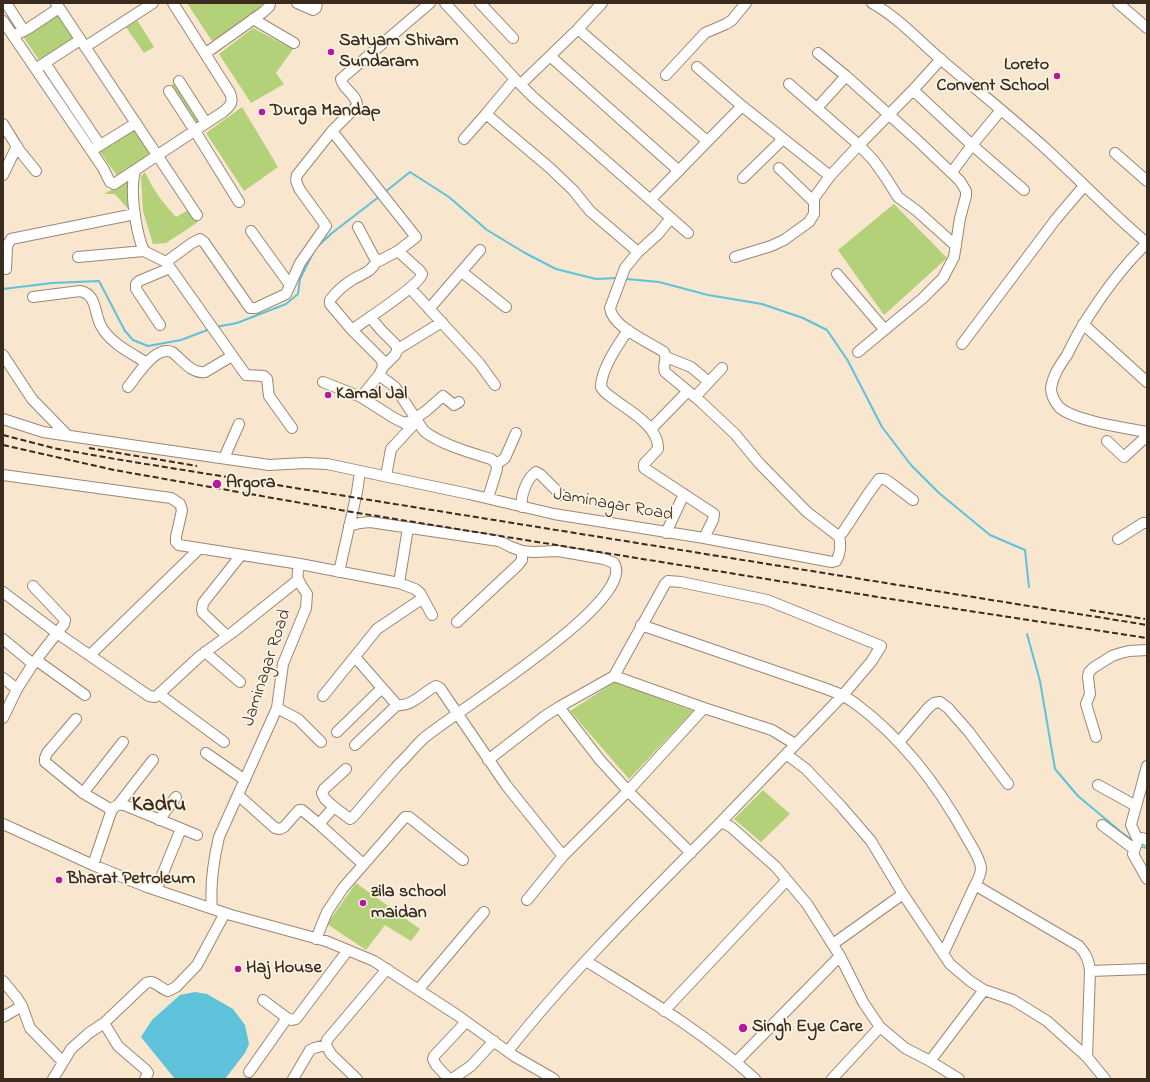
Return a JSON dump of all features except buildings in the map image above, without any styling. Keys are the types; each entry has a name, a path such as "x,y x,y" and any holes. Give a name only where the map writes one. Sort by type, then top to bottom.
{"street":[{"path":"6,3 24,31"},
{"path":"36,68 153,3"},
{"path":"3,21 113,184 229,108 233,100 206,53 173,3"},
{"path":"206,53 269,7 270,3"},
{"path":"297,3 313,10 316,8 316,3"},
{"path":"160,325 136,289 136,284 168,265 197,240 201,240 251,309 283,296 288,292 304,256 319,238 326,226 296,184 297,175 332,130 355,108 357,104 341,82 341,79 430,3"},
{"path":"445,3 518,82 688,233"},
{"path":"480,3 513,38"},
{"path":"464,139 486,114 518,82 550,56 602,3"},
{"path":"666,75 705,33 732,20 746,3"},
{"path":"872,3 901,24 1045,148 1125,225 1147,243 1121,271 1084,324 1057,370 1051,389 1054,399 1059,407 1076,416 1147,432"},
{"path":"1118,3 1147,28"},
{"path":"14,36 24,31 58,5 197,215"},
{"path":"253,19 294,43"},
{"path":"578,29 707,141"},
{"path":"818,53 889,114 952,172 966,191 954,257 943,278 929,292 858,352"},
{"path":"550,56 678,171"},
{"path":"735,257 771,246 794,234 809,222 814,214 813,201 830,176 941,59"},
{"path":"45,63 100,145"},
{"path":"697,67 742,106 830,176"},
{"path":"817,108 846,76"},
{"path":"179,81 206,123"},
{"path":"789,84 858,145 878,167 898,197 917,211 956,246"},
{"path":"913,90 972,145 1024,190"},
{"path":"169,91 239,202"},
{"path":"650,200 742,106"},
{"path":"952,172 1001,110"},
{"path":"486,114 550,168 573,190 590,211 638,252"},
{"path":"91,151 136,122"},
{"path":"3,124 16,146 36,171"},
{"path":"332,130 416,236 398,251 381,260 377,260"},
{"path":"743,178 783,139"},
{"path":"3,175 16,146"},
{"path":"1115,153 1146,177"},
{"path":"779,168 813,201"},
{"path":"135,170 132,185 135,214 144,251"},
{"path":"962,344 1056,219 1084,186"},
{"path":"6,269 5,246 11,239 135,214"},
{"path":"671,218 658,234 638,252 622,273 610,311 617,321 628,330 662,351 666,357 691,367 709,382"},
{"path":"358,227 377,260"},
{"path":"251,231 290,285"},
{"path":"429,309 480,250"},
{"path":"78,257 144,251 168,265 246,375 264,376 267,379 269,396 292,428"},
{"path":"352,330 420,280 422,274 420,271 398,251"},
{"path":"377,260 373,268 342,287 330,302 331,306 352,330 382,360 381,371 395,387 424,431 463,450 491,460 497,464 498,469 488,498"},
{"path":"462,272 506,307"},
{"path":"837,274 884,329"},
{"path":"410,288 479,363 495,385"},
{"path":"33,297 80,291 86,292 92,298 104,332 147,363"},
{"path":"370,317 398,348"},
{"path":"361,397 397,353 398,348 442,322"},
{"path":"1084,324 1130,364 1147,382"},
{"path":"628,330 609,361 601,387 605,392 651,428 657,439 658,449 644,464 644,468 714,514 713,520 704,538"},
{"path":"128,387 147,363 156,354 162,352 168,351 175,354 192,369 200,372 205,372 232,356"},
{"path":"3,355 32,398 67,435"},
{"path":"666,357 664,370 741,440 759,462 807,512 839,536 879,479 888,481 913,500"},
{"path":"651,428 709,382 722,368"},
{"path":"323,382 361,397 400,421 408,422 416,419"},
{"path":"386,476 392,449 416,419 443,396 454,405 459,402"},
{"name":"Jaminagar Road","path":"3,419 43,432 269,465 328,464 591,521 704,538 834,562 839,556 839,536"},
{"path":"224,458 239,424"},
{"path":"497,464 505,458 516,433"},
{"path":"1107,441 1124,457 1147,436"},
{"path":"337,572 349,526 360,471"},
{"path":"522,507 521,498 524,490 536,472 561,495"},
{"path":"3,475 171,498 180,504 182,510 176,537 176,542 179,545 300,564 399,584 416,589 423,598 432,615"},
{"path":"666,533 684,494"},
{"path":"346,768 324,789 322,793 325,799 350,819 416,746 426,737 565,636 606,593 615,576 616,570 615,565 604,559 558,551 522,551 499,541 370,522 349,526"},
{"path":"1118,539 1142,523 1147,523"},
{"path":"399,584 408,528"},
{"path":"90,655 199,549"},
{"path":"457,622 518,565 522,560 522,551"},
{"path":"227,636 203,613 201,607 202,603 241,555"},
{"path":"3,592 57,633 149,696 155,697 204,652 227,636 298,580 297,570 300,564"},
{"name":"Jaminagar Road","path":"212,909 216,850 224,824 277,708 283,664 306,608 307,594 298,580"},
{"path":"488,760 544,716 614,676 641,625 668,581 681,582 767,600 881,646 843,695 603,942 508,1051"},
{"path":"3,718 17,690 35,662 64,624 65,620 33,586"},
{"path":"323,696 377,629 423,598"},
{"path":"641,625 792,676 843,695 871,716 899,742 934,784 979,860 980,875 943,954"},
{"path":"3,639 85,695"},
{"path":"1096,737 1086,704 1090,694 1088,677 1089,672 1112,656 1129,651 1147,650"},
{"path":"204,652 240,682"},
{"path":"355,657 397,705 403,706 409,704 436,686 440,688 506,785 563,856"},
{"path":"614,676 772,730 795,744"},
{"path":"3,678 17,690"},
{"path":"337,732 382,688"},
{"path":"160,694 224,742"},
{"path":"899,742 930,707 940,702 948,708 969,732 1008,784"},
{"path":"355,746 397,705"},
{"path":"559,707 600,760 628,791 691,853"},
{"path":"277,708 298,719 321,742"},
{"path":"527,900 563,856 628,791 704,708"},
{"path":"76,719 47,752 45,762 83,793 115,807 124,805 197,835"},
{"path":"83,793 123,742"},
{"path":"206,753 245,780"},
{"path":"786,754 806,770 872,841 903,894 950,964 970,981 984,990 1013,1000 1047,1021 1088,1057 1106,1079"},
{"path":"93,865 115,807 153,760"},
{"path":"1140,843 1131,825 1147,766"},
{"path":"1098,785 1136,806"},
{"path":"238,795 275,828 280,829 284,827 299,810 302,810 363,864"},
{"path":"159,820 176,798"},
{"path":"319,824 334,807"},
{"path":"316,939 334,899 405,817 410,817 463,860"},
{"path":"721,822 737,832 776,867 807,904 840,956 863,1002 880,1027 905,1048 959,1079"},
{"path":"3,824 93,865 156,890 225,913 316,939 374,961 508,1051 554,1079"},
{"path":"1102,825 1140,843"},
{"path":"156,890 181,829"},
{"path":"1140,843 1133,856 1147,879"},
{"path":"664,1011 787,880"},
{"path":"975,885 1079,946 1085,952 1090,971 1088,1057"},
{"path":"832,944 903,894"},
{"path":"418,990 484,912"},
{"path":"53,1079 71,1049 104,1022 146,983 150,981 153,982 164,990 168,991 176,987 197,965 225,913"},
{"path":"263,1000 287,1018 292,1020 299,1016 348,950"},
{"path":"736,1062 840,956"},
{"path":"586,962 693,1029 736,1062 755,1079"},
{"path":"357,1079 330,1054 326,1045 327,1040 387,969"},
{"path":"1090,971 1147,969"},
{"path":"3,981 22,1006 30,1028 63,1062"},
{"path":"930,1061 984,990"},
{"path":"3,1017 22,1006"},
{"path":"249,1072 287,1018"},
{"path":"104,1022 118,1046 146,1070 148,1074 145,1079"},
{"path":"466,1022 434,1056 433,1059 436,1065 450,1079 470,1066 494,1041"},
{"path":"832,1079 880,1027"},
{"path":"293,1079 310,1050 326,1045"}],"green space":[{"path":"187,3 263,3 257,12 212,41"},
{"path":"60,11 76,36 39,60 22,35"},
{"path":"137,20 154,47 144,53 126,27"},
{"path":"253,28 293,49 276,73 284,84 251,103 219,54"},
{"path":"176,83 200,121 197,123 171,85"},
{"path":"242,107 278,167 244,191 206,133"},
{"path":"135,125 154,152 117,176 98,149"},
{"path":"145,172 151,185 176,217 190,209 198,222 166,243 153,244 143,211 141,176"},
{"path":"127,181 130,197 130,206 128,209 115,194 104,194"},
{"path":"894,204 947,258 884,315 838,250"},
{"path":"615,682 693,711 629,779 570,711"},
{"path":"763,790 790,814 761,842 734,819"},
{"name":"zila school maidan","path":"356,883 420,929 411,941 385,925 366,950 327,924"}],"water":[{"path":"195,992 207,994 233,1009 245,1025 249,1044 245,1053 225,1079 175,1079 141,1037 152,1020 180,995"}],"waterway":[{"path":"385,192 410,172 449,197 487,230 525,253 556,269 596,279 617,278"},
{"path":"317,247 332,233 380,196"},
{"path":"216,327 237,323 286,304 298,294 300,279 313,253"},
{"path":"627,279 659,282 708,295 762,304 803,318 827,330 848,361 882,427 911,465 939,493 990,535 1025,550 1029,587"},
{"path":"3,289 52,283 99,281 125,331 133,340 148,346 181,340 210,329"},
{"path":"1027,634 1040,681 1055,769 1078,796 1132,840"},
{"path":"1143,847 1147,848"}],"railway":[{"path":"3,435 53,448 115,459 1147,625"},
{"path":"3,445 114,470 352,512 884,598 1147,638"},
{"path":"89,448 197,466"},
{"path":"1090,610 1145,619"}],"place":[{"name":"Satyam Shivam Sundaram","path":"331,52"},
{"name":"Loreto Convent School","path":"1057,76"},
{"name":"Durga Mandap","path":"262,112"},
{"name":"Kamal Jal","path":"328,395"},
{"name":"Argora","path":"217,484"},
{"name":"Bharat Petroleum","path":"59,880"},
{"name":"zila school maidan","path":"363,903"},
{"name":"Haj House","path":"238,969"},
{"name":"Singh Eye Care","path":"743,1028"}],"district":[{"name":"Kadru","path":"159,806"}]}
